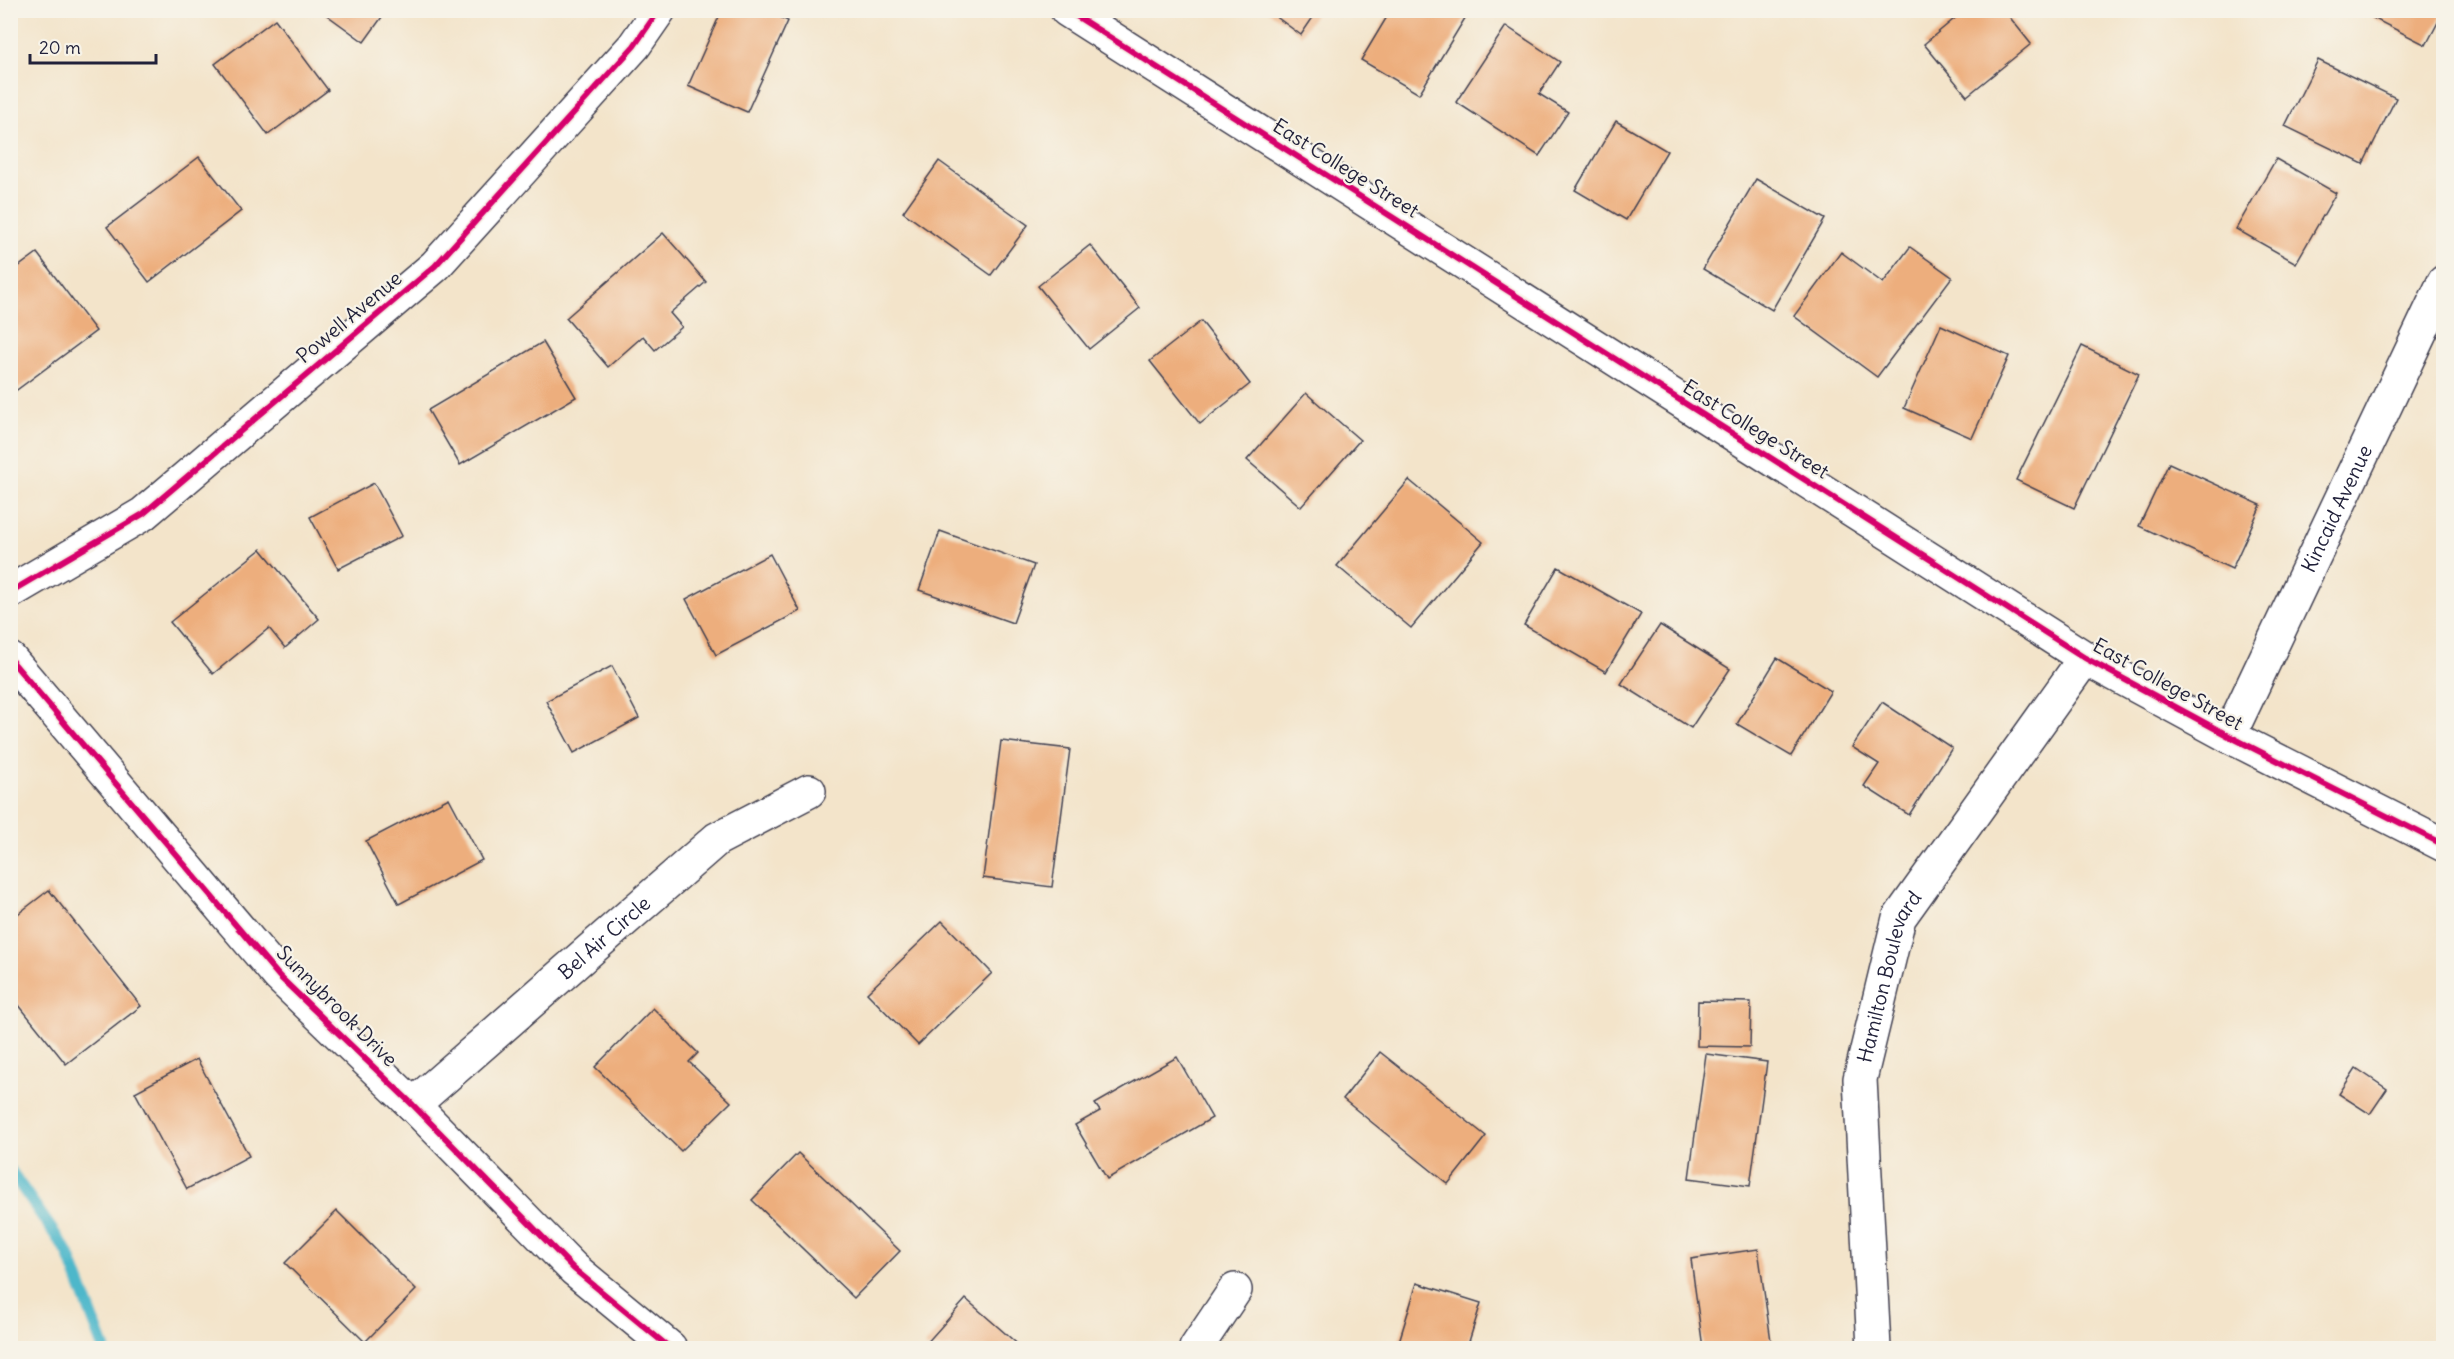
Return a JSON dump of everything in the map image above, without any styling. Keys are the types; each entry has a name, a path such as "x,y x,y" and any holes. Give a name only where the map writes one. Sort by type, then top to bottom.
{"street":[{"name":"Powell Avenue","path":"10,592 143,514 435,266 634,46 659,10"},
{"name":"East College Street","path":"1067,10 2085,658 2229,736 2444,845"},
{"name":"Kincaid Avenue","path":"2229,736 2444,282"},
{"name":"Hamilton Boulevard","path":"1874,1348 1860,1079 1899,918 2085,658"},
{"name":"Sunnybrook Drive","path":"10,659 279,976 413,1105 574,1269 670,1348"},
{"name":"Bel Air Circle","path":"413,1105 717,839 809,791"},
{"path":"1196,1348 1235,1290"}],"building":[{"path":"320,10 387,10 364,42"},
{"path":"722,10 765,10 788,21 747,112 688,86"},
{"path":"1267,10 1318,10 1301,35"},
{"path":"1391,10 1470,10 1419,94 1361,60"},
{"path":"1965,10 2004,10 2031,44 1967,96 1924,44"},
{"path":"2367,10 2444,11 2426,45 2365,14"},
{"path":"275,19 328,90 268,135 215,64"},
{"path":"1506,26 1560,62 1539,94 1568,112 1539,156 1456,102"},
{"path":"2318,60 2396,98 2363,164 2285,126"},
{"path":"1616,121 1667,151 1626,220 1575,190"},
{"path":"199,157 241,211 149,282 107,227"},
{"path":"2276,159 2336,193 2296,263 2236,229"},
{"path":"939,161 1028,225 991,275 903,212"},
{"path":"1756,179 1825,219 1772,310 1703,269"},
{"path":"663,233 706,282 670,313 682,327 655,350 643,336 608,367 566,318"},
{"path":"1090,245 1140,308 1089,349 1038,286"},
{"path":"1910,247 1952,277 1877,377 1794,316 1841,252 1883,283"},
{"path":"37,253 96,331 10,395 10,312 14,309 10,305 10,273"},
{"path":"1201,321 1250,384 1200,424 1150,361"},
{"path":"1941,325 2009,356 1972,438 1904,408"},
{"path":"543,342 576,397 460,465 428,410"},
{"path":"2082,346 2139,374 2074,508 2016,480"},
{"path":"1306,393 1360,440 1301,507 1247,460"},
{"path":"2169,463 2261,505 2232,569 2139,526"},
{"path":"1409,480 1483,542 1411,628 1337,566"},
{"path":"374,483 402,536 338,569 310,517"},
{"path":"940,531 1034,565 1013,623 919,590"},
{"path":"261,549 319,619 285,648 269,628 213,674 170,622"},
{"path":"770,554 800,611 716,655 686,599"},
{"path":"1558,567 1641,614 1606,672 1524,625"},
{"path":"1660,625 1730,669 1691,728 1621,684"},
{"path":"1777,658 1831,691 1791,756 1737,724"},
{"path":"612,666 639,718 574,753 546,701"},
{"path":"1882,702 1952,748 1909,815 1864,786 1879,764 1852,747"},
{"path":"1001,741 1070,749 1052,887 983,878"},
{"path":"449,798 482,860 399,904 366,841"},
{"path":"49,890 141,1006 66,1064 10,994 10,920"},
{"path":"942,921 992,973 918,1045 867,993"},
{"path":"1698,1001 1751,1002 1750,1047 1697,1046"},
{"path":"653,1008 698,1053 689,1062 731,1102 681,1151 595,1067"},
{"path":"1380,1052 1486,1136 1448,1184 1343,1099"},
{"path":"1706,1054 1767,1062 1750,1186 1689,1178"},
{"path":"1177,1057 1212,1118 1107,1179 1075,1125 1100,1111 1095,1104"},
{"path":"197,1059 249,1156 187,1189 135,1092"},
{"path":"2356,1068 2387,1089 2370,1114 2339,1094"},
{"path":"798,1153 900,1251 854,1298 752,1200"},
{"path":"337,1211 416,1290 365,1342 285,1263"},
{"path":"1758,1249 1772,1348 1703,1348 1691,1259"},
{"path":"1417,1283 1481,1303 1467,1348 1397,1348"},
{"path":"966,1299 1022,1348 927,1348 924,1346"}],"waterway":[{"path":"10,1170 68,1253 104,1348"}],"cycle path":[{"path":"10,592 143,514 435,266 634,46 659,10"},
{"path":"1067,10 2085,658 2229,736 2444,845"},
{"path":"10,659 279,976 413,1105 574,1269 670,1348"}]}
